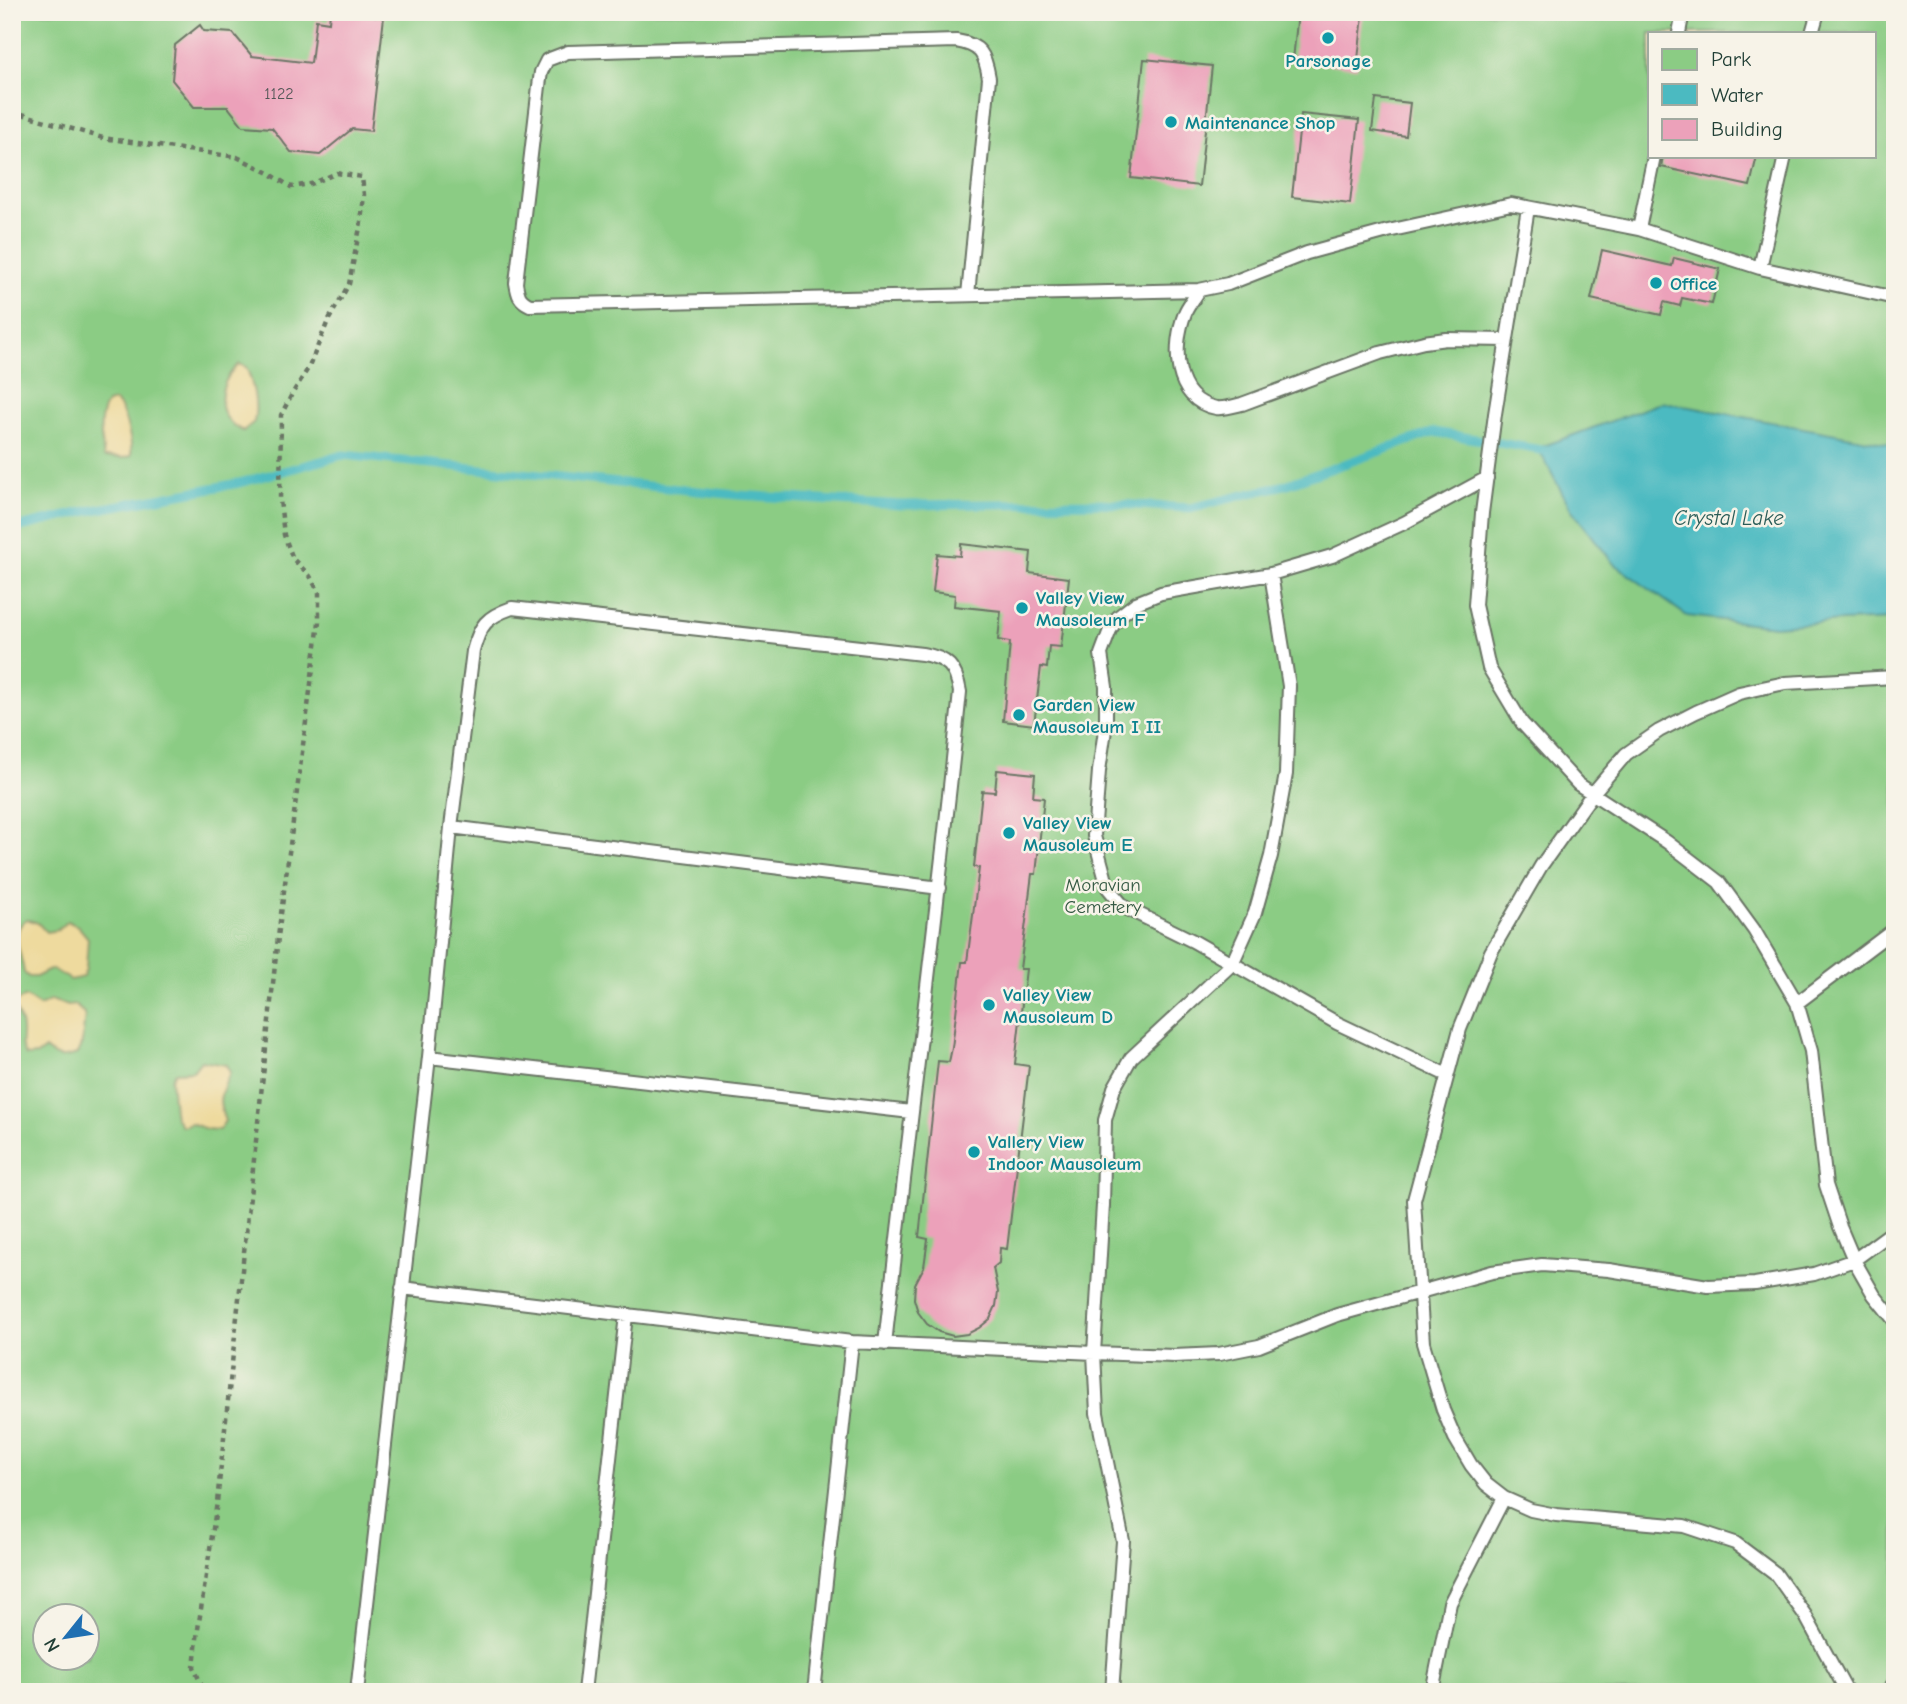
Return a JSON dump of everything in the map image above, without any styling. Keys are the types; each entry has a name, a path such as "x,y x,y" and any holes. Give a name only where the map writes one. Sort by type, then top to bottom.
{"lane":[{"path":"1679,32 1683,12"},
{"path":"1812,32 1818,12"},
{"path":"968,295 989,78 986,61 980,50 970,43 956,41 568,52 547,60 541,72 539,86 516,283 517,294 522,301 530,305 1199,290 1227,284 1307,253 1388,231 1511,204 1639,229 1760,268 1895,298"},
{"path":"1639,229 1654,158"},
{"path":"1760,268 1785,158"},
{"path":"1528,208 1495,414 1475,605 1489,668 1522,723 1578,783 1667,842 1719,882 1754,930 1797,1003 1811,1051 1826,1185 1840,1227 1854,1260 1874,1295 1895,1321"},
{"path":"1199,290 1185,313 1178,344 1178,369 1187,391 1202,404 1219,409 1242,404 1380,354 1424,342 1446,339 1507,340"},
{"path":"1447,1075 1337,1023 1193,941 1124,907 1108,888 1094,836 1106,723 1106,687 1101,654 1118,617 1136,603 1161,593 1272,574 1332,556 1404,523 1487,478"},
{"path":"1112,1692 1123,1541 1097,1413 1094,1353 1105,1120 1114,1088 1131,1058 1232,964 1255,913 1271,856 1286,774 1289,686 1272,574"},
{"path":"357,1692 429,1057 451,827 473,651 478,634 487,619 499,612 512,608 937,656 949,664 957,675 960,692 940,888 885,1344"},
{"path":"1847,1692 1805,1615 1775,1573 1735,1543 1684,1526 1556,1515 1531,1510 1504,1498 1486,1484 1471,1465 1447,1419 1423,1343 1414,1200 1460,1029 1491,951 1541,866 1593,793 1626,754 1659,731 1739,694 1785,683 1895,677"},
{"path":"451,827 940,888"},
{"path":"1797,1003 1895,929"},
{"path":"429,1057 911,1112"},
{"path":"402,1288 852,1342 1174,1356 1219,1354 1259,1346 1337,1315 1492,1272 1542,1265 1609,1270 1708,1286 1755,1284 1814,1274 1854,1260 1895,1230"},
{"path":"584,1692 626,1315"},
{"path":"814,1692 852,1342"},
{"path":"1433,1692 1450,1603 1504,1498"},
{"path":"1888,1692 1895,1682"}],"path":[{"path":"12,111 103,138 237,157 291,187 311,184 337,173 362,177 364,195 361,222 349,284 328,321 310,367 281,415 280,491 284,535 293,559 310,576 319,593 319,622 280,924 217,1502 195,1655 194,1667 204,1692"}],"green space":[{"name":"Moravian Cemetery","path":"12,12 1895,12 1895,1692 12,1692"}],"sand":[{"path":"239,364 246,367 255,401 254,422 243,431 227,417 222,400 226,381"},
{"path":"115,401 125,419 131,443 131,456 124,458 104,457 102,415 107,403"},
{"path":"27,919 38,923 46,932 58,930 67,921 78,926 88,938 83,977 71,980 52,969 36,977 29,977 24,973 17,936 21,924"},
{"path":"26,997 40,1006 51,1000 68,1006 75,1005 85,1014 82,1043 77,1054 60,1057 45,1049 37,1055 26,1056 22,1048 21,1023 14,1002"},
{"path":"201,1061 226,1065 230,1072 221,1096 225,1121 219,1130 206,1129 191,1123 182,1126 175,1117 171,1079 175,1072 193,1071"}],"water":[{"name":"Crystal Lake","path":"1663,402 1895,445 1895,619 1775,626 1687,616 1614,564 1571,509 1538,448"}],"building":[{"path":"330,12 384,17 371,131 352,129 320,155 291,152 272,128 243,126 228,107 194,107 172,80 175,45 200,25 204,31 233,33 252,56 311,63 316,20 329,22"},
{"name":"Parsonage","path":"1298,12 1361,12 1360,16 1363,16 1357,68 1293,60"},
{"name":"Maintenance Shop","path":"1144,59 1212,66 1199,186 1131,178"},
{"path":"1376,99 1410,103 1406,136 1372,131"},
{"path":"1301,114 1359,120 1350,204 1292,197"},
{"path":"1663,158 1757,158 1750,186 1661,167"},
{"name":"Office","path":"1602,250 1672,266 1674,258 1720,269 1712,304 1682,298 1680,306 1664,302 1661,315 1591,299"},
{"name":"Valley View Mausoleum F","path":"961,544 1031,552 1029,573 1069,578 1061,647 1049,646 1047,668 1041,667 1034,725 1003,721 1010,642 998,640 1001,611 954,606 955,595 933,592 937,554 960,556"},
{"path":"997,770 1035,774 1033,797 1044,798 1036,874 1032,874 1020,969 1026,969 1015,1064 1029,1066 1007,1249 1000,1248 999,1263 993,1268 998,1292 996,1306 990,1319 979,1328 967,1334 953,1336 939,1332 927,1324 918,1312 914,1299 915,1284 924,1267 928,1239 919,1237 938,1061 949,1062 952,1048 962,962 967,962 979,868 974,867 982,791 995,792"}],"waterway":[{"path":"12,529 83,512 239,483 343,455 737,495 901,505 1098,503 1190,508 1285,485 1434,432 1547,451"}],"place":[{"name":"Parsonage","path":"1328,38"},
{"name":"Maintenance Shop","path":"1171,122"},
{"name":"Office","path":"1656,283"},
{"name":"Valley View Mausoleum F","path":"1022,608"},
{"name":"Garden View Mausoleum I II","path":"1019,715"},
{"name":"Valley View Mausoleum E","path":"1009,833"},
{"name":"Valley View Mausoleum D","path":"989,1005"},
{"name":"Vallery View Indoor Mausoleum","path":"974,1152"}]}
